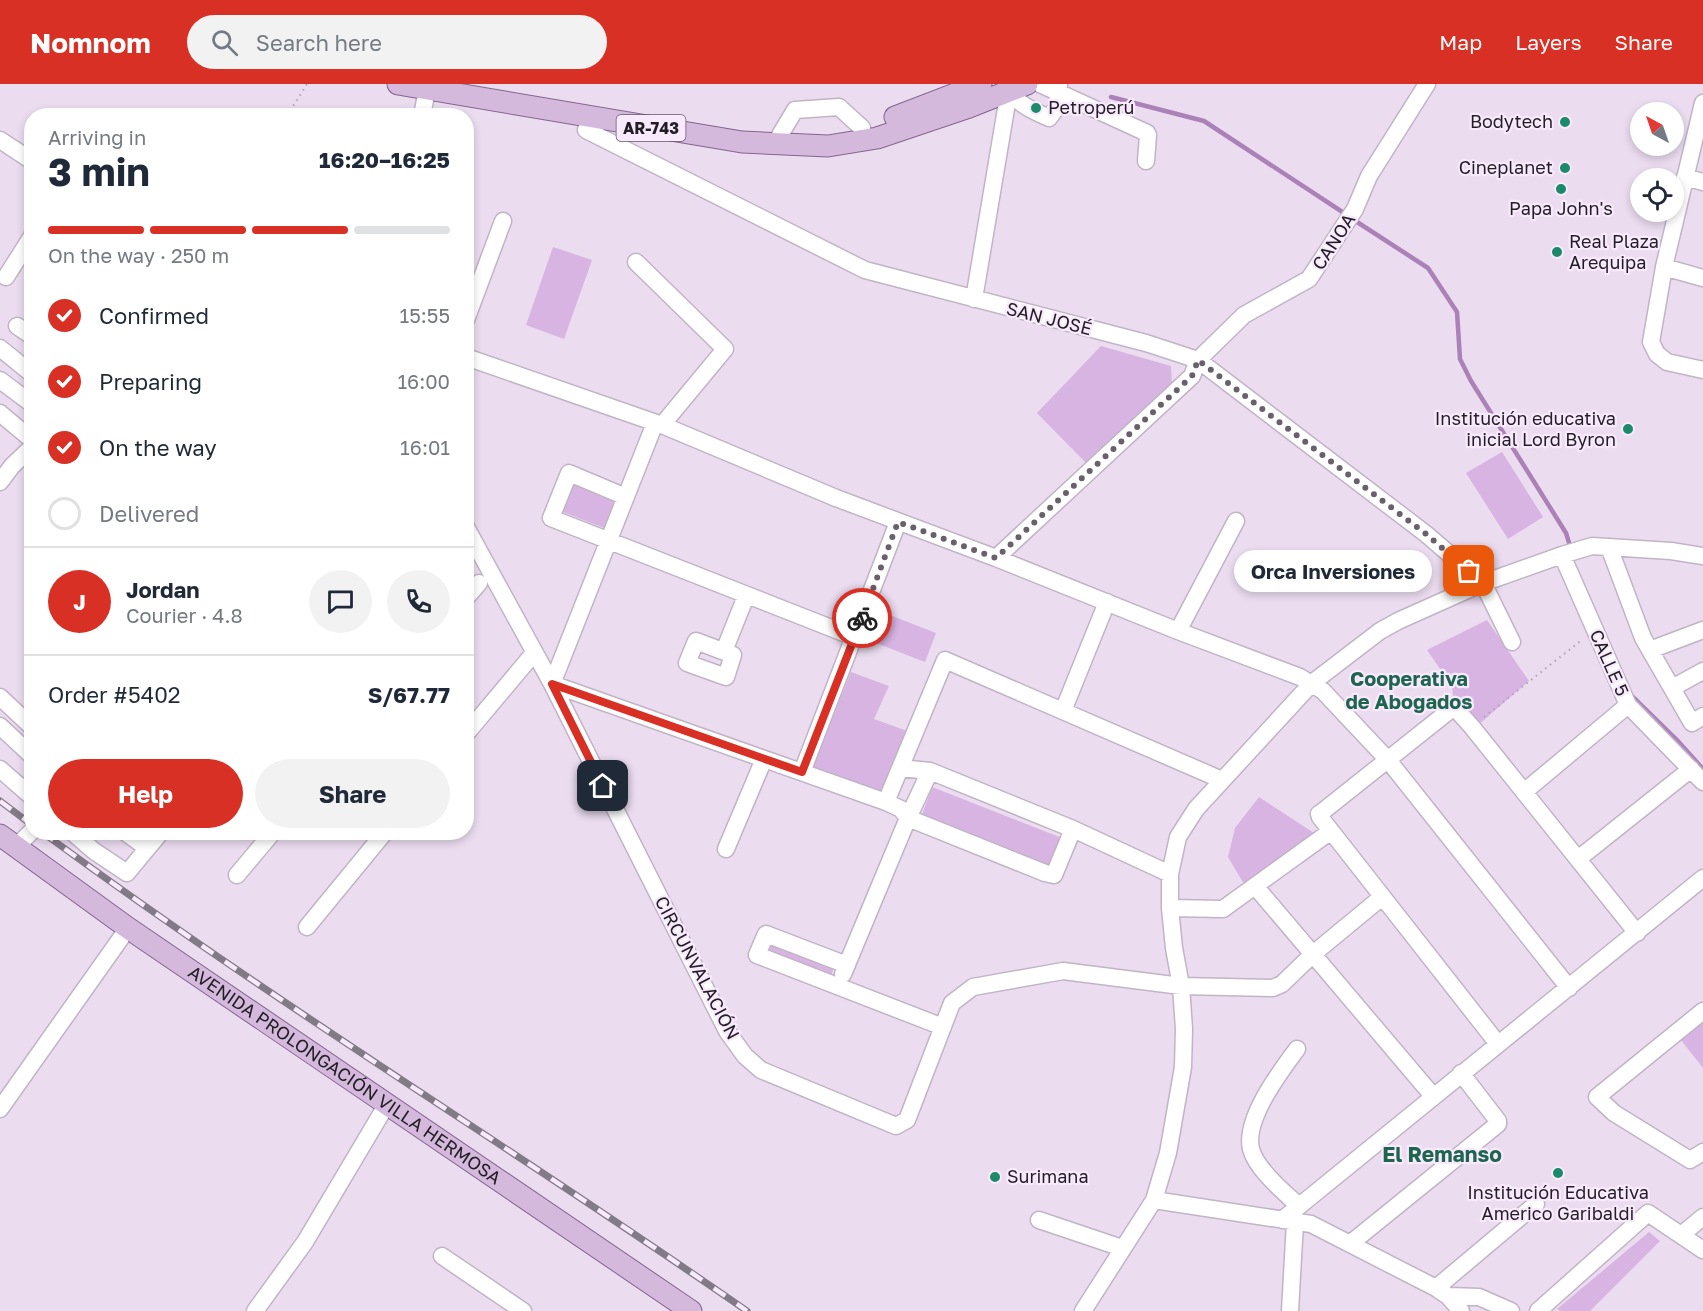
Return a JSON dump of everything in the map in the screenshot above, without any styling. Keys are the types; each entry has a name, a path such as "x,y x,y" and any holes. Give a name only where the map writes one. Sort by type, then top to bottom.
{"main road":[{"name":"AR-743","path":"398,84 428,87 591,118 742,142 828,146 877,138 1014,86"},
{"name":"AR-743","path":"465,84 732,130 780,135 820,135 862,128 981,84"},
{"name":"AVENIDA PROLONGACIÓN VILLA HERMOSA","path":"8,841 128,928 691,1311"}],"street":[{"path":"1040,84 1059,88 1147,133 1146,161"},
{"name":"CANOA","path":"996,558 1192,376 1198,360 1244,315 1309,279 1355,209 1369,176 1427,84"},
{"path":"1014,86 1024,107 1049,118 1057,107 1059,88"},
{"path":"974,299 1014,86"},
{"path":"424,108 428,87"},
{"path":"1703,103 1664,267 1651,342 1657,354 1667,363 1703,370"},
{"name":"SAN JOSÉ","path":"591,118 586,130 865,270 1146,343 1198,360 1426,534 1483,583"},
{"path":"0,140 24,156"},
{"path":"1685,177 1703,182"},
{"path":"474,299 503,221"},
{"path":"6,277 24,249"},
{"path":"636,262 725,349 659,424 626,497 552,684 886,802 901,809 908,818 1054,875 1073,829"},
{"path":"1664,267 1703,278"},
{"path":"17,326 24,331"},
{"path":"0,348 24,368"},
{"path":"474,360 659,424 898,522 1300,676 1323,691 1388,760 1569,988"},
{"path":"0,380 24,398"},
{"path":"0,413 24,433"},
{"path":"0,482 6,462 24,452"},
{"path":"626,497 569,473 551,518 854,637"},
{"path":"1178,631 1236,521"},
{"path":"802,772 898,522"},
{"name":"CIRCUNVALACIÓN","path":"474,541 552,684 727,1031 745,1056 761,1070 896,1126 907,1120 952,1003 973,987 1063,971 1181,986 1274,988 1382,897"},
{"path":"1601,547 1643,638 1692,723 1703,716"},
{"path":"1083,1311 1154,1200 1168,1153 1183,1067 1184,1029 1181,986 1170,908 1170,874 1178,837 1196,809 1312,683 1380,631 1398,621 1483,583 1565,554 1601,547 1671,550 1703,556"},
{"name":"CALLE 5","path":"1565,554 1628,705 1703,783"},
{"path":"474,589 479,583"},
{"path":"1483,583 1512,642"},
{"path":"724,651 746,596"},
{"path":"1063,711 1107,602"},
{"path":"1650,650 1703,630"},
{"path":"474,724 534,653"},
{"path":"886,802 945,660 1222,780"},
{"path":"1672,688 1703,671"},
{"path":"0,697 24,720"},
{"path":"1524,792 1628,705"},
{"path":"1498,1044 1319,816 1320,813 1454,707 1637,933"},
{"path":"0,726 24,748"},
{"path":"726,849 764,759"},
{"path":"900,768 930,771 1073,829 1170,874"},
{"path":"0,769 24,790"},
{"path":"1578,859 1691,769"},
{"path":"838,987 908,818 930,771"},
{"path":"1170,908 1223,909 1331,831"},
{"path":"8,841 24,834"},
{"path":"81,840 127,873 154,840"},
{"path":"136,840 147,848"},
{"path":"237,875 266,840"},
{"path":"307,927 378,840"},
{"path":"1292,1216 1433,1096 1703,878"},
{"path":"1255,886 1433,1096"},
{"path":"0,1109 128,928"},
{"path":"847,965 766,934 757,955 942,1027"},
{"path":"1703,1011 1597,1096 1614,1113 1690,1160 1703,1152"},
{"path":"1290,1311 1292,1216 1251,1150 1251,1131 1265,1095 1296,1049"},
{"path":"1351,1243 1498,1124 1461,1073"},
{"path":"255,1311 305,1242 387,1104"},
{"path":"1154,1200 1292,1216 1351,1243 1442,1292 1461,1311"},
{"path":"1442,1292 1536,1204"},
{"path":"1538,1311 1648,1214 1703,1250"},
{"path":"1681,1235 1703,1218"},
{"path":"1039,1220 1122,1248"},
{"path":"442,1256 523,1311"},
{"path":"1442,1292 1479,1297 1511,1311"}],"path":[{"path":"292,108 307,84"},
{"path":"1472,727 1595,630"}],"shaded area":[{"path":"553,247 592,260 564,339 526,325"},
{"path":"1101,346 1171,366 1172,386 1087,464 1037,413"},
{"path":"1502,452 1543,517 1508,539 1466,473"},
{"path":"571,479 616,497 604,528 558,510"},
{"path":"882,612 936,633 925,662 871,641"},
{"path":"1487,620 1529,681 1478,725 1453,696 1452,686 1427,650"},
{"path":"851,672 889,686 874,719 910,732 885,794 812,769"},
{"path":"932,787 1062,838 1051,868 920,820"},
{"path":"1259,797 1323,839 1250,894 1228,857 1235,828"},
{"path":"772,944 834,967 831,976 768,953"},
{"path":"1703,1023 1703,1068 1681,1040"},
{"path":"1649,1232 1660,1241 1590,1311 1557,1309"}],"waterway":[{"path":"1111,97 1204,121 1347,215"},
{"path":"1354,220 1428,268 1457,312 1460,359 1471,381 1566,533 1571,549"},
{"path":"1629,693 1703,769"}],"railway":[{"path":"0,801 24,819"},
{"path":"53,840 304,1015 747,1311"}],"way so far":[{"path":"862,618 898,522 996,558 1192,376 1198,360 1426,534 1469,571"}],"place":[{"name":"Petroperú","path":"1036,108"},
{"name":"Bodytech","path":"1565,122"},
{"name":"Cineplanet","path":"1565,168"},
{"name":"Papa John's","path":"1561,189"},
{"name":"Real Plaza Arequipa","path":"1557,252"},
{"name":"Institución educativa inicial Lord Byron","path":"1628,429"},
{"name":"Orca Inversiones","path":"1469,571"},
{"name":"Institución Educativa Americo Garibaldi","path":"1558,1173"},
{"name":"Surimana","path":"995,1177"}],"district":[{"name":"Cooperativa de Abogados","path":"1409,690"},
{"name":"El Remanso","path":"1442,1155"}],"route":[{"path":"603,786 552,684 802,772 862,618"}]}
